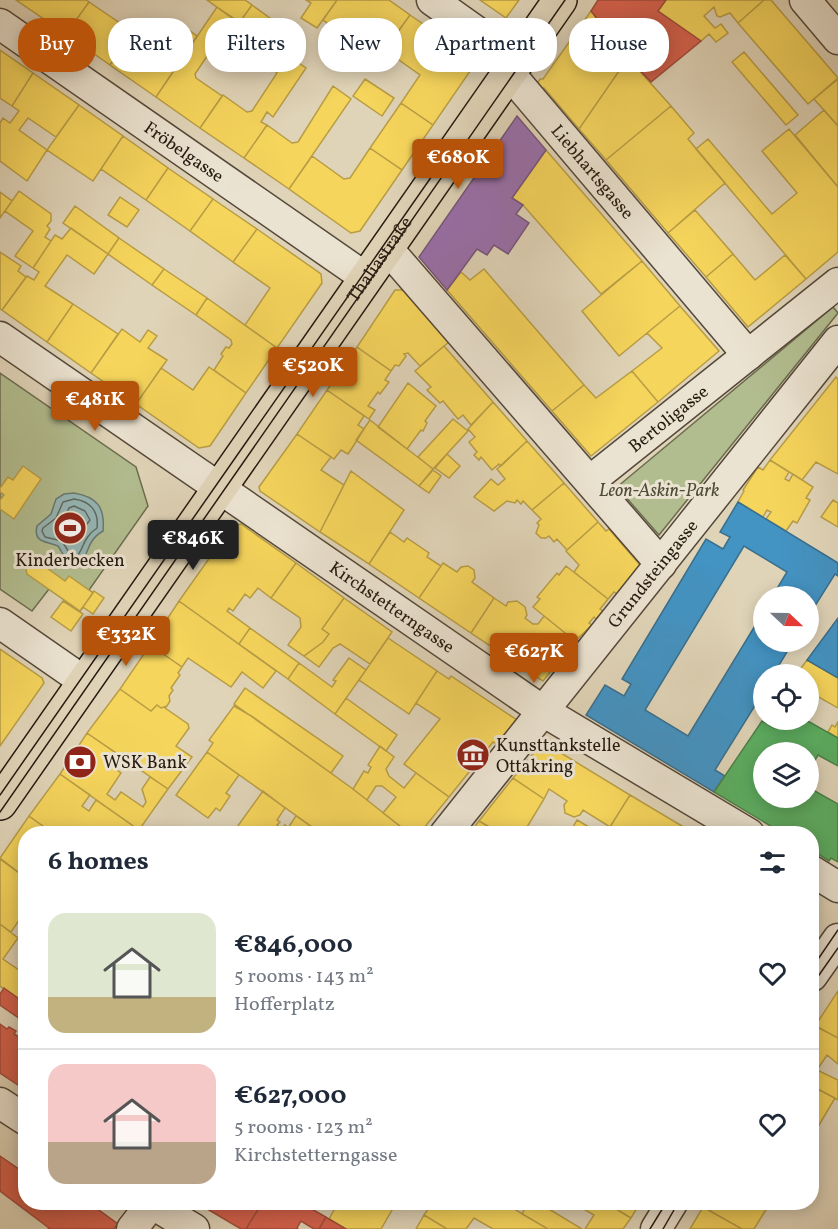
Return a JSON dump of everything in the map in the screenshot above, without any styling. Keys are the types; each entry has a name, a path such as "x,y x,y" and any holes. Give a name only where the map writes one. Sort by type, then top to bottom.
{"main road":[{"name":"Thaliastraße","path":"85,682 560,0"},
{"path":"0,803 85,682"}],"street":[{"name":"Liebhartsgasse","path":"432,0 494,44 508,73 747,355"},
{"path":"810,2 838,39"},
{"name":"Fröbelgasse","path":"0,24 366,278"},
{"path":"387,248 661,564"},
{"path":"747,355 838,283"},
{"name":"Kirchstetterngasse","path":"0,337 543,711 736,826"},
{"name":"Grundsteingasse","path":"451,826 838,341"},
{"name":"Bertoligasse","path":"590,482 747,355"},
{"path":"24,370 92,417 123,422"},
{"path":"0,623 85,682"},
{"path":"819,875 838,887"},
{"path":"819,966 838,939"},
{"path":"0,1103 18,1115"},
{"path":"132,1229 147,1210"},
{"path":"163,1210 194,1229"},
{"path":"656,1229 668,1210"}],"green space":[{"name":"Leon-Askin-Park","path":"833,307 838,313 659,535 617,487"},
{"path":"0,373 136,467 148,506 89,590 93,593 80,611 49,589 32,611 0,589"}],"water":[{"name":"Kinderbecken","path":"74,493 89,497 98,505 103,516 103,531 93,540 85,557 78,563 68,560 58,546 45,542 37,536 36,532 37,526 51,514 56,499 64,494"}],"building: Homes":[{"path":"16,0 86,0 89,2 78,18 42,18"},
{"path":"207,0 245,0 252,5 243,18 232,18"},
{"path":"306,0 337,0 324,18 318,18 317,28 306,21 306,18 301,18 311,3"},
{"path":"337,0 389,0 410,15 402,26 402,18 324,18"},
{"path":"480,0 519,0 506,18"},
{"path":"666,0 764,0 738,23 730,13 717,16 714,7 704,16 715,28 721,24 728,33 716,42 709,34 701,41 658,11"},
{"path":"764,0 771,0 838,78 808,104 738,23"},
{"path":"89,2 112,18 108,18 108,64 96,55 96,18 78,18"},
{"path":"252,5 270,18 243,18"},
{"path":"217,7 233,18 210,18"},
{"path":"591,11 597,18 586,18"},
{"path":"410,15 414,18 414,71 402,62 402,26"},
{"path":"205,25 205,59 195,74 196,78 222,96 200,128 156,97 173,72 193,72 193,42"},
{"path":"569,42 569,72 618,72 579,129 544,88 540,88 537,84 548,72 557,72 557,59"},
{"path":"0,50 18,63 18,72 33,73 12,106 0,98"},
{"path":"744,52 798,115 786,125 732,62"},
{"path":"120,72 173,72 156,97"},
{"path":"276,72 303,72 273,117 267,112 261,122 267,125 244,158 200,128 223,95 247,112 252,111 277,73"},
{"path":"416,72 469,72 433,125 401,103 420,75"},
{"path":"618,72 641,72 671,106 606,160 579,129"},
{"path":"33,73 79,105 56,137 28,118 19,130 47,150 27,181 0,161 0,123 3,118 10,123 19,111 12,106"},
{"path":"365,79 394,98 382,116 353,96"},
{"path":"838,79 838,126 814,99"},
{"path":"333,86 351,99 289,189 244,158 267,125 292,143 298,142"},
{"path":"401,103 433,125 402,170 370,148"},
{"path":"79,105 123,136 93,181 47,150"},
{"path":"671,106 694,133 688,139 725,183 668,233 606,160"},
{"path":"824,110 838,126 838,187 795,135"},
{"path":"789,129 838,187 838,252 806,279 696,149 708,139 772,214 797,193 762,151"},
{"path":"123,136 168,168 146,200 101,169"},
{"path":"370,148 402,170 360,231 351,233 289,189 312,156 344,179 350,178"},
{"path":"546,150 642,261 601,294 523,205 512,198"},
{"path":"168,168 213,199 190,231 146,200"},
{"path":"19,191 51,214 51,221 47,226 50,229 45,237 51,241 33,268 15,256 33,231 5,211"},
{"path":"0,192 12,201 0,218"},
{"path":"120,197 139,210 127,227 108,215"},
{"path":"213,199 257,229 233,262 190,231"},
{"path":"75,206 119,238 108,254 63,223"},
{"path":"695,210 733,254 706,277 668,233"},
{"path":"71,228 108,254 94,274 67,255 45,286 73,304 47,342 2,310 27,276 34,280 39,272 33,268 55,235 62,239"},
{"path":"257,229 321,274 322,283 277,348 245,325 270,288 233,262"},
{"path":"119,238 164,269 152,285 108,254"},
{"path":"0,252 21,266 18,271 26,277 2,310 0,309"},
{"path":"733,254 755,280 785,255 806,279 748,327 706,277"},
{"path":"642,261 680,306 619,356 582,311"},
{"path":"164,269 207,298 196,315 152,285"},
{"path":"484,269 584,385 552,411 447,290 461,272 470,280"},
{"path":"395,290 405,290 449,342 420,366 408,353 404,354 406,356 399,366 395,365 391,371 357,347"},
{"path":"207,298 277,348 246,393 214,370 223,356 221,354 226,347 229,348 232,344 231,340 196,315"},
{"path":"73,304 118,334 91,373 47,342"},
{"path":"680,306 719,351 658,402 632,371 662,348 647,333"},
{"path":"122,329 140,342 148,330 157,336 148,348 167,360 136,404 91,373"},
{"path":"444,346 493,402 471,425 463,415 458,419 443,401 440,403 427,390 431,387 415,371"},
{"path":"357,347 391,371 385,380 389,382 368,406 375,410 369,419 327,390"},
{"path":"209,367 246,393 210,446 199,448 136,404 161,368 193,390"},
{"path":"632,371 658,402 591,456 552,411 584,385 596,398"},
{"path":"836,377 838,379 838,474 816,462 802,480 770,460"},
{"path":"408,383 436,406 425,421 427,423 423,431 421,430 407,449 378,427"},
{"path":"327,390 364,416 358,425 364,429 348,454 341,450 334,459 297,434"},
{"path":"493,402 527,441 501,466 499,464 492,470 481,457 479,460 474,455 477,452 469,442 475,437 468,429"},
{"path":"453,419 468,431 433,469 418,457"},
{"path":"370,420 433,469 419,486 356,440"},
{"path":"297,434 331,457 321,470 344,485 320,532 260,491 259,487"},
{"path":"527,441 564,483 532,510 523,501 521,504 517,500 515,503 507,501 494,511 474,497 491,479 498,485 505,479 497,469"},
{"path":"447,454 460,466 449,478 435,468"},
{"path":"770,460 789,472 785,479 789,481 793,474 813,487 806,498 810,500 797,523 793,521 786,531 766,519 771,512 767,510 763,517 738,502 758,467 763,470"},
{"path":"23,466 41,479 14,519 0,509 0,500 4,495 0,492 0,488 8,477 13,480"},
{"path":"433,470 441,476 429,493 419,486"},
{"path":"351,471 404,510 369,564 320,532"},
{"path":"564,483 598,522 567,550 557,539 554,542 549,536 541,538 536,533 539,525 537,523 541,519 532,510"},
{"path":"833,500 838,503 838,527 821,517"},
{"path":"598,522 606,531 609,529 640,565 617,594 614,592 608,599 574,572 579,565 566,551"},
{"path":"241,524 296,563 271,598 258,588 250,598 245,594 233,611 229,608 227,611 250,628 239,644 179,601 232,526"},
{"path":"390,532 404,542 407,538 429,553 427,557 441,566 419,598 369,564"},
{"path":"33,558 65,581 69,576 93,593 80,611 27,574 26,569"},
{"path":"296,563 344,598 322,629 329,634 323,642 304,656 288,645 301,627 300,618 271,598"},
{"path":"443,563 457,572 461,567 468,566 474,570 475,578 472,582 494,598 471,633 419,598"},
{"path":"566,566 608,599 600,609 603,611 589,623 592,625 575,641 533,607 540,599 537,597"},
{"path":"94,591 104,598 93,614 83,607"},
{"path":"344,598 392,632 370,664 340,644 333,648 319,667 304,656 323,642 329,634 322,629"},
{"path":"494,598 506,606 508,602 517,601 525,607 527,615 525,618 533,624 538,624 544,616 575,641 543,681 471,633"},
{"path":"63,601 83,614 71,631 51,617"},
{"path":"179,601 276,671 263,688 242,672 231,687 188,658 182,667 150,645"},
{"path":"250,628 299,663 288,679 239,644"},
{"path":"388,638 437,671 409,714 359,680"},
{"path":"150,645 182,667 178,673 180,675 171,688 173,690 167,706 161,708 157,705 151,711 120,689"},
{"path":"0,649 42,678 44,683 0,746"},
{"path":"349,658 366,670 335,714 288,679 299,663 332,687 336,681 333,680"},
{"path":"819,667 838,678 838,708 819,697"},
{"path":"437,671 449,679 451,676 517,720 497,744 493,742 449,797 404,764 440,719 416,703"},
{"path":"245,688 343,756 331,773 234,704"},
{"path":"120,689 151,711 157,705 161,708 167,706 165,708 188,724 189,728 176,746 192,757 168,789 87,733"},
{"path":"346,698 397,735 386,751 335,714"},
{"path":"234,706 253,717 353,789 400,826 311,826 207,752 213,743 209,740"},
{"path":"838,722 838,738 828,732 832,725 835,727"},
{"path":"87,733 122,757 114,768 121,773 107,794 115,800 121,792 143,807 146,802 142,789 150,777 168,789 142,826 133,826 60,774"},
{"path":"543,742 630,795 611,826 608,826 583,810 580,815 574,817 565,813 564,805 567,801 549,789 544,799 513,778"},
{"path":"380,746 394,757 386,769 389,776 404,788 416,773 449,797 425,826 400,826 383,813 396,797 382,786 376,786 367,800 353,789 364,771 368,773 371,767 368,765"},
{"path":"207,752 239,775 226,793 230,796 220,811 216,808 208,818 176,795"},
{"path":"60,774 90,795 82,806 89,811 96,800 133,826 43,826 29,816"},
{"path":"513,778 544,799 528,826 488,826 479,821"},
{"path":"263,791 285,808 277,820 280,822 278,826 238,826"},
{"path":"630,795 682,826 611,826"},
{"path":"29,816 43,826 22,826"},
{"path":"296,816 310,826 289,826"},
{"path":"577,820 587,826 574,826"},
{"path":"479,821 488,826 475,826"},
{"path":"18,832 18,872 0,858"},
{"path":"0,859 18,872 18,922 11,932 0,924"},
{"path":"0,924 18,938 3,959 18,969 18,998 0,986"},
{"path":"838,991 838,1038 819,1028 819,1020"},
{"path":"819,1028 838,1038 838,1064 827,1055 819,1067"},
{"path":"819,1071 838,1080 838,1100 819,1090"},
{"path":"819,1090 835,1098 819,1125"},
{"path":"334,1210 392,1210 381,1229 346,1229 329,1219"},
{"path":"427,1210 516,1210 548,1229 493,1229 474,1218 466,1229 447,1229 424,1215"},
{"path":"524,1210 551,1210 582,1229 548,1229 522,1214"},
{"path":"585,1210 618,1210 631,1218 623,1229 585,1229 594,1215"},
{"path":"618,1210 636,1210 631,1218"},
{"path":"701,1210 708,1210 742,1229 690,1229"},
{"path":"708,1210 766,1210 754,1229 742,1229"},
{"path":"424,1215 447,1229 416,1229"}],"building: Shops":[{"path":"598,0 666,0 658,11 668,18 597,18 591,11"},
{"path":"669,19 701,41 669,67"},
{"path":"641,72 663,72 651,82"},
{"path":"4,988 18,998 18,1017 0,1005 0,994"},
{"path":"0,1024 16,1031 14,1034 18,1036 18,1085 0,1073"},
{"path":"0,1156 18,1168 18,1205 0,1191"},
{"path":"25,1210 99,1210 118,1224 114,1229 49,1228"},
{"path":"209,1210 258,1210 246,1229 241,1229"},
{"path":"258,1210 314,1210 326,1217 319,1229 314,1229 301,1221 298,1229 246,1229"},
{"path":"326,1217 329,1219 346,1229 319,1229"}],"building: Offices":[{"path":"517,116 546,150 512,198 523,205 516,214 529,223 508,254 494,245 487,255 477,249 447,290 419,257"}],"building: Schools":[{"path":"738,502 838,563 838,576 835,574 819,599 819,586 779,586 787,572 744,546 645,710 688,736 753,629 753,652 787,652 780,664 753,664 753,709 715,770 725,776 714,792 586,715 605,685 624,696 631,684 622,679 706,539 723,549 730,537 720,532"},
{"path":"838,618 838,678 819,667 819,664 807,660 813,652 819,652 819,644"}],"building: Public":[{"path":"819,727 838,738 838,766 819,756 819,742 753,742 753,808 819,808 819,793 838,804 838,862 831,858 829,861 819,855 819,826 771,826 714,792 756,730 819,730"}],"tram line":[{"path":"0,812 565,0"},
{"path":"0,795 448,153"},
{"path":"819,958 838,930"},
{"path":"819,975 838,948"},
{"path":"650,1229 662,1210"},
{"path":"663,1229 674,1210"}],"place":[{"name":"Kinderbecken","path":"70,528"},
{"name":"Kunsttankstelle Ottakring","path":"473,755"},
{"name":"WSK Bank","path":"80,762"}]}
